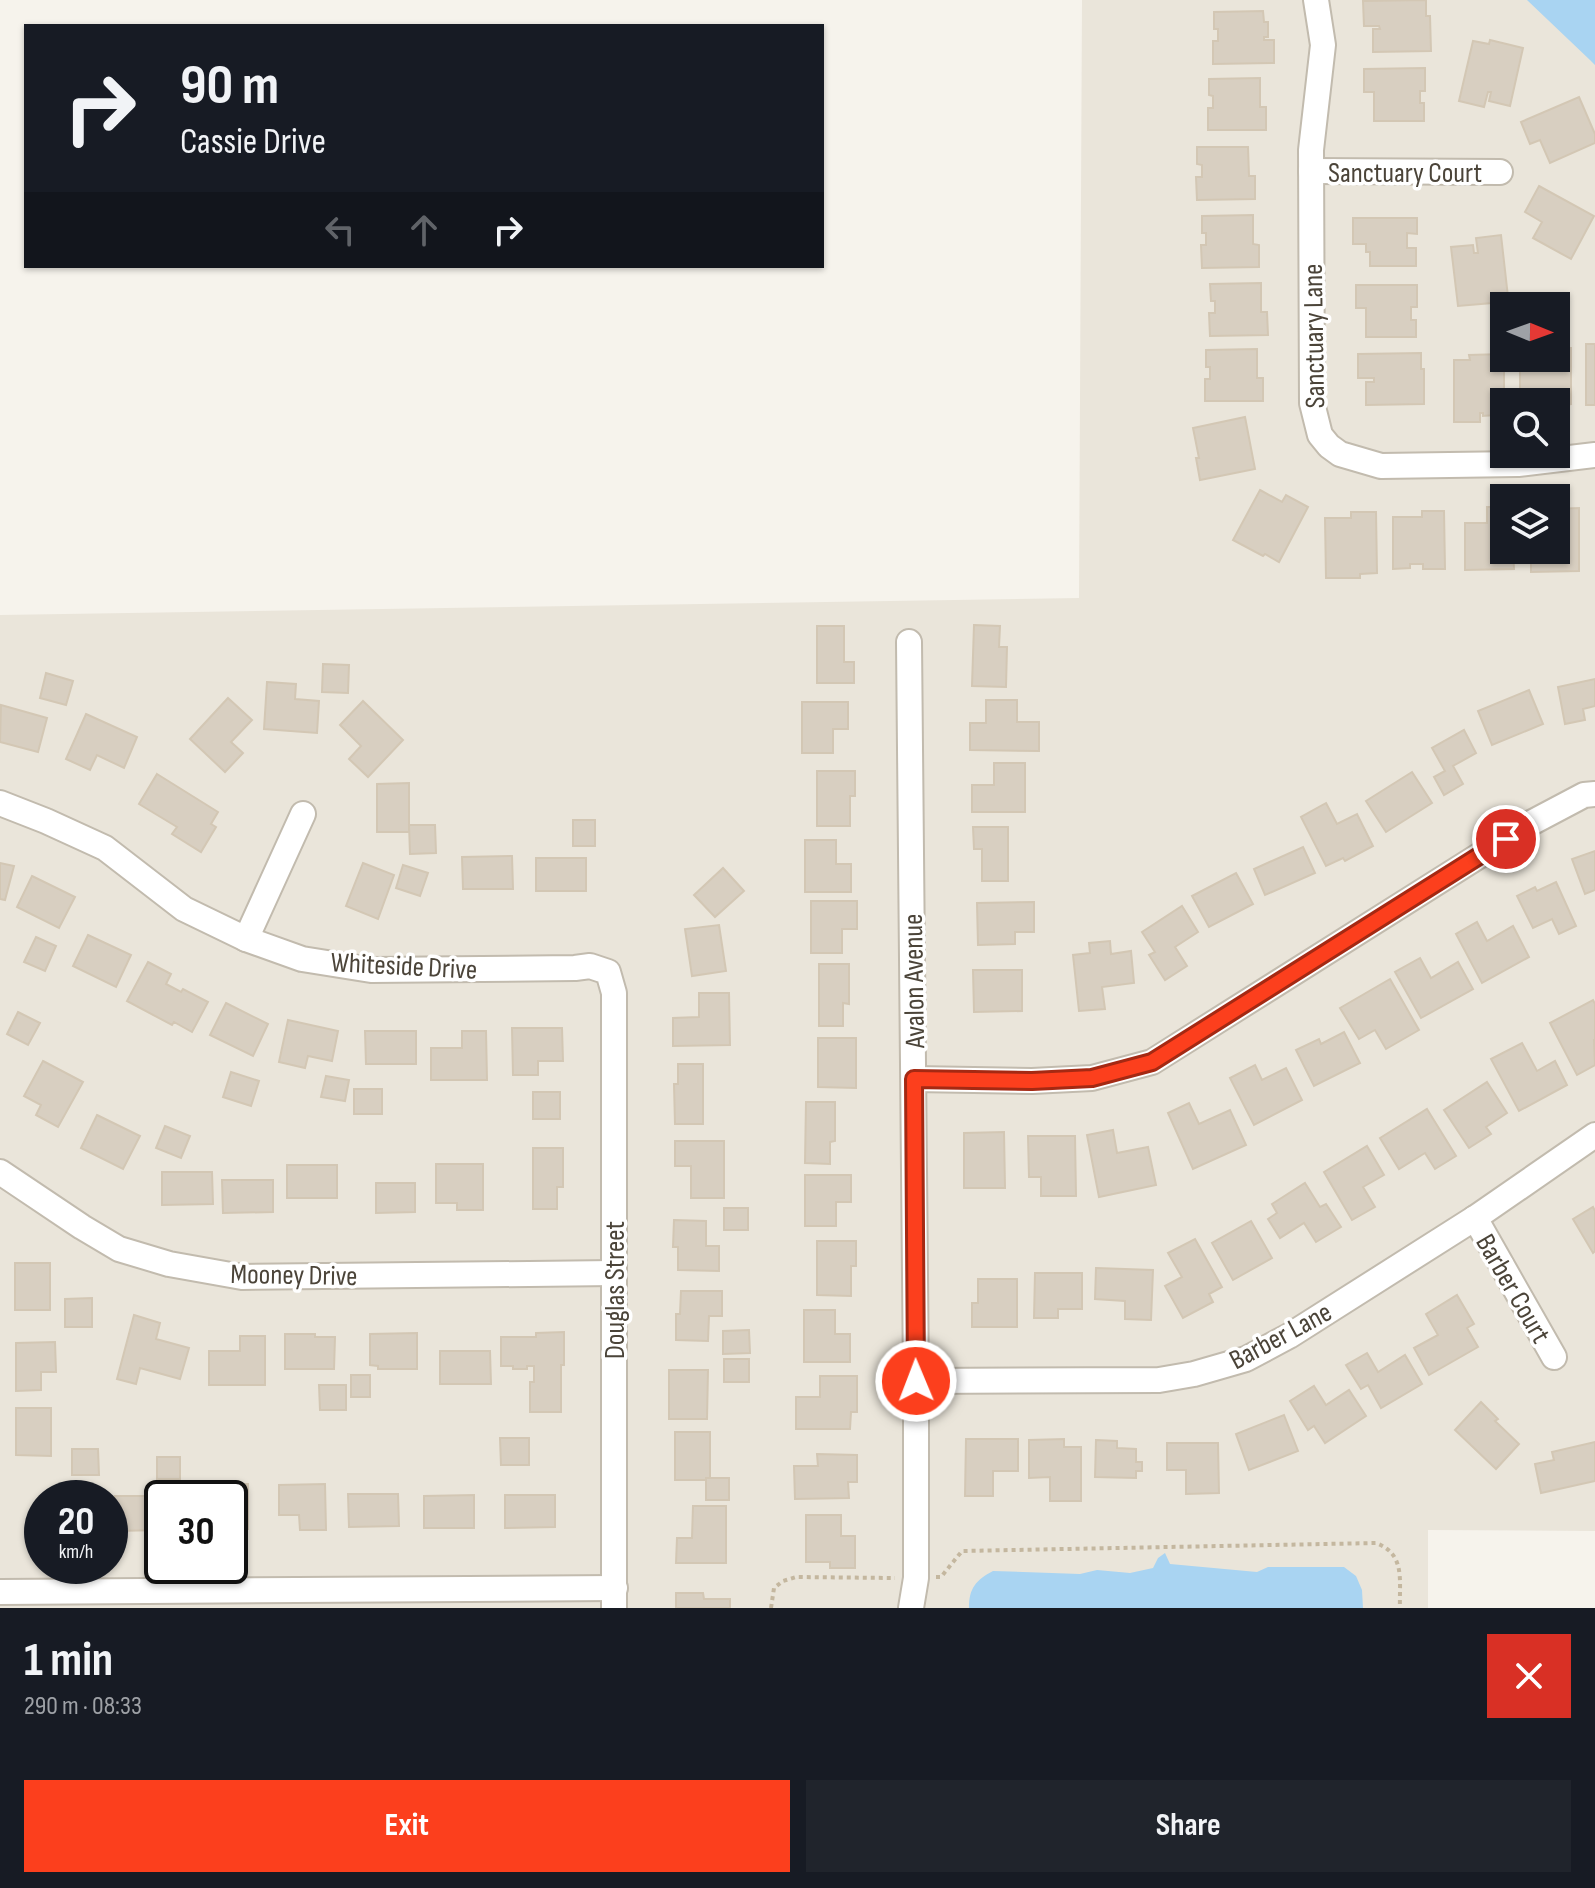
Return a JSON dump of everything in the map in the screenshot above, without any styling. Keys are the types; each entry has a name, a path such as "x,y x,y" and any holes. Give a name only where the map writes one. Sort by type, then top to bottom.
{"street":[{"name":"Sanctuary Lane","path":"1316,0 1323,45 1312,128 1312,403 1320,435 1340,454 1381,466 1518,464 1595,455"},
{"name":"Sanctuary Court","path":"1311,171 1500,172"},
{"name":"Avalon Avenue","path":"909,642 916,1381 916,1578 911,1608"},
{"path":"914,1079 1032,1081 1092,1078 1152,1062 1531,823 1584,795 1595,794"},
{"name":"Whiteside Drive","path":"0,803 105,848 184,909 246,939 302,959 371,970 590,966 608,972"},
{"path":"246,939 303,814"},
{"name":"Douglas Street","path":"608,972 614,993 614,1598"},
{"name":"Barber Lane","path":"916,1381 1159,1380 1246,1359 1289,1336 1475,1218 1595,1135"},
{"name":"Mooney Drive","path":"0,1172 119,1249 169,1264 242,1277 614,1273"},
{"name":"Barber Court","path":"1475,1218 1554,1357"},
{"path":"0,1592 614,1598"}],"path":[{"path":"771,1608 774,1588 796,1577 941,1577 962,1551 1376,1543 1395,1554 1399,1566 1400,1608"}],"shaded area":[{"path":"1082,0 1595,0 1595,1531 1428,1530 1428,1608 0,1608 0,615 1079,598"}],"water":[{"path":"1527,0 1595,0 1595,65 1590,60"},
{"path":"1165,1553 1170,1564 1257,1572 1268,1567 1344,1567 1356,1576 1362,1590 1363,1608 969,1608 975,1585 993,1571 1080,1574 1097,1570 1130,1573 1153,1568"}],"building":[{"path":"1426,0 1426,16 1430,16 1431,51 1373,52 1373,29 1380,29 1379,26 1364,26 1363,1"},
{"path":"1263,11 1264,22 1268,22 1268,37 1264,40 1274,40 1274,63 1213,64 1213,41 1218,41 1214,12"},
{"path":"1490,40 1523,48 1510,106 1489,101 1491,92 1488,92 1484,107 1459,101 1473,41 1489,44"},
{"path":"1425,68 1425,91 1420,91 1424,121 1374,121 1374,92 1364,92 1364,69"},
{"path":"1260,78 1260,107 1266,107 1266,130 1208,130 1208,108 1213,108 1209,79"},
{"path":"1579,97 1595,134 1595,143 1550,163 1540,140 1530,144 1521,122"},
{"path":"1197,147 1248,147 1249,176 1255,176 1255,199 1197,200 1196,177 1202,177 1202,165 1197,164"},
{"path":"1539,186 1594,216 1571,259 1533,238 1542,222 1525,212"},
{"path":"1253,215 1253,244 1259,245 1259,267 1202,268 1201,245 1206,245 1206,233 1202,233 1202,216"},
{"path":"1353,218 1417,218 1417,234 1407,233 1407,248 1416,248 1416,266 1370,266 1370,252 1366,252 1366,244 1353,244"},
{"path":"1501,235 1507,292 1490,292 1490,303 1458,306 1451,247 1473,245 1474,253 1478,253 1476,238"},
{"path":"1261,283 1261,312 1267,312 1268,335 1210,336 1209,313 1215,313 1215,301 1211,301 1210,284"},
{"path":"1356,285 1417,285 1417,307 1411,307 1411,320 1416,320 1416,337 1366,337 1366,308 1356,308"},
{"path":"1586,344 1595,344 1595,405 1586,405"},
{"path":"1571,348 1571,404 1570,388 1520,388 1520,372 1570,372"},
{"path":"1257,349 1257,378 1263,378 1263,401 1205,401 1205,379 1210,379 1206,350"},
{"path":"1421,353 1424,404 1366,405 1366,382 1374,382 1374,378 1358,378 1358,354"},
{"path":"1490,354 1490,372 1504,372 1504,388 1490,388 1490,415 1480,413 1480,422 1454,422 1454,360 1470,360 1469,355"},
{"path":"1245,417 1255,469 1200,480 1193,428"},
{"path":"1260,490 1282,502 1286,495 1308,507 1279,562 1233,540"},
{"path":"1487,507 1490,507 1490,564 1514,564 1514,569 1465,570 1465,523 1487,523"},
{"path":"1570,508 1579,508 1579,571 1531,572 1531,564 1570,564"},
{"path":"1422,511 1444,511 1445,569 1423,569 1423,564 1410,564 1410,568 1393,569 1393,517 1422,517"},
{"path":"1351,512 1376,512 1377,573 1360,574 1360,578 1326,578 1325,518 1351,518"},
{"path":"974,625 1000,626 999,647 1007,647 1006,687 972,686"},
{"path":"817,626 844,626 844,662 854,662 854,683 817,683"},
{"path":"323,664 349,665 348,693 322,692"},
{"path":"46,673 73,681 66,705 40,698"},
{"path":"1595,679 1595,706 1583,709 1585,720 1565,724 1558,687"},
{"path":"267,682 296,684 295,699 319,701 317,733 264,729"},
{"path":"1529,690 1543,724 1492,745 1478,711"},
{"path":"228,698 252,720 231,742 243,753 225,772 190,739"},
{"path":"986,700 1017,700 1017,722 1039,722 1039,751 970,750 970,723 986,723"},
{"path":"363,701 403,740 368,777 349,759 361,746 340,725"},
{"path":"802,702 848,702 848,729 833,729 833,753 802,753"},
{"path":"1,705 47,718 38,752 0,742"},
{"path":"86,714 137,737 124,768 97,755 90,770 66,759"},
{"path":"1464,730 1476,753 1453,766 1463,784 1444,795 1434,777 1445,771 1432,748"},
{"path":"994,763 1025,763 1025,812 972,812 972,785 994,785"},
{"path":"817,771 855,771 855,796 850,796 850,826 817,826"},
{"path":"1412,772 1432,803 1386,832 1366,801"},
{"path":"157,774 218,812 211,824 216,827 201,852 172,834 177,827 139,804"},
{"path":"409,783 409,832 377,832 377,784"},
{"path":"1326,803 1337,824 1357,814 1373,846 1345,861 1343,858 1326,866 1301,817"},
{"path":"573,820 595,820 595,846 573,846"},
{"path":"409,825 435,825 436,853 410,854"},
{"path":"973,827 1008,827 1008,881 982,881 982,849 974,849"},
{"path":"805,840 836,840 836,864 851,864 851,892 805,892"},
{"path":"1303,847 1315,873 1265,895 1254,869"},
{"path":"1595,851 1595,890 1585,894 1572,859"},
{"path":"512,856 513,889 463,889 462,857"},
{"path":"536,858 586,858 586,891 536,891"},
{"path":"0,863 14,866 5,900 0,899"},
{"path":"363,863 394,875 378,919 346,906"},
{"path":"403,865 428,873 420,896 396,888"},
{"path":"723,868 744,891 715,917 694,895"},
{"path":"1236,873 1253,904 1209,927 1192,896"},
{"path":"32,876 75,897 59,928 17,907"},
{"path":"1556,882 1576,926 1559,934 1552,919 1533,928 1517,896"},
{"path":"811,901 857,901 857,929 842,929 842,953 811,953"},
{"path":"1034,902 1034,932 1015,932 1015,944 978,945 977,903"},
{"path":"1182,906 1198,932 1175,947 1187,966 1165,980 1149,955 1155,952 1142,932"},
{"path":"1477,922 1487,941 1513,926 1529,957 1482,983 1456,934"},
{"path":"719,925 726,971 692,976 685,929"},
{"path":"88,935 131,955 116,987 73,966"},
{"path":"36,937 56,946 45,971 24,962"},
{"path":"1110,941 1111,954 1131,951 1134,983 1102,987 1105,1009 1079,1011 1073,955 1090,953 1089,943"},
{"path":"1420,958 1431,978 1458,962 1473,989 1421,1018 1395,972"},
{"path":"148,962 171,974 166,984 208,1002 192,1032 127,1001"},
{"path":"819,964 849,964 849,1004 843,1003 843,1026 819,1026"},
{"path":"973,970 1022,970 1022,1011 974,1012"},
{"path":"1390,979 1419,1030 1386,1049 1375,1030 1359,1039 1340,1008"},
{"path":"699,993 729,993 730,1045 673,1046 673,1018 699,1017"},
{"path":"1593,1000 1595,1065 1577,1075 1550,1023"},
{"path":"226,1003 268,1024 253,1056 210,1035"},
{"path":"18,1012 40,1023 28,1045 7,1034"},
{"path":"288,1020 338,1031 332,1061 308,1056 305,1068 279,1062"},
{"path":"512,1028 562,1028 563,1061 538,1061 538,1075 513,1075"},
{"path":"365,1031 416,1031 416,1064 366,1064"},
{"path":"462,1031 486,1031 487,1080 431,1080 431,1048 462,1048"},
{"path":"1344,1032 1360,1063 1314,1086 1296,1050 1319,1039 1321,1044"},
{"path":"818,1038 856,1038 856,1088 818,1087"},
{"path":"1522,1043 1537,1071 1555,1061 1567,1085 1519,1111 1491,1059"},
{"path":"43,1061 83,1082 58,1127 36,1115 41,1105 24,1096"},
{"path":"678,1064 703,1064 703,1124 675,1124 674,1084 678,1084"},
{"path":"1255,1065 1262,1080 1286,1068 1302,1100 1254,1125 1230,1078"},
{"path":"231,1072 259,1081 251,1106 223,1097"},
{"path":"326,1076 349,1080 345,1101 321,1097"},
{"path":"1487,1082 1507,1113 1486,1127 1491,1134 1469,1148 1444,1110"},
{"path":"354,1089 382,1089 382,1114 354,1114"},
{"path":"533,1092 560,1092 560,1119 533,1119"},
{"path":"806,1102 835,1102 835,1141 830,1142 830,1164 805,1163"},
{"path":"1189,1103 1199,1124 1230,1110 1246,1145 1193,1169 1168,1113"},
{"path":"1427,1109 1456,1156 1435,1169 1425,1153 1399,1169 1380,1138"},
{"path":"97,1115 140,1136 123,1169 81,1148"},
{"path":"165,1126 190,1136 181,1158 156,1148"},
{"path":"1113,1130 1117,1153 1148,1147 1156,1185 1099,1197 1087,1135"},
{"path":"1004,1132 1005,1188 964,1188 964,1133"},
{"path":"1028,1136 1075,1136 1076,1196 1041,1196 1041,1177 1029,1177"},
{"path":"675,1141 724,1141 724,1198 691,1198 691,1166 675,1166"},
{"path":"1367,1146 1384,1175 1363,1187 1375,1207 1352,1220 1324,1172"},
{"path":"533,1148 563,1148 563,1187 557,1187 557,1209 533,1209"},
{"path":"436,1164 483,1164 483,1210 457,1210 457,1203 436,1203"},
{"path":"287,1165 337,1165 337,1198 287,1198"},
{"path":"162,1172 212,1172 213,1204 162,1205"},
{"path":"805,1175 851,1175 851,1202 836,1202 836,1226 805,1226"},
{"path":"222,1180 273,1180 273,1212 223,1213"},
{"path":"376,1183 415,1183 415,1212 376,1213"},
{"path":"1305,1183 1320,1207 1326,1204 1341,1227 1316,1242 1304,1223 1280,1238 1268,1219 1277,1213 1272,1204"},
{"path":"1593,1207 1595,1251 1593,1253 1573,1219"},
{"path":"724,1208 748,1208 748,1230 724,1230"},
{"path":"674,1220 706,1221 706,1246 719,1246 719,1271 678,1270 678,1247 673,1247"},
{"path":"1251,1221 1272,1258 1233,1280 1212,1243"},
{"path":"1195,1239 1222,1287 1209,1294 1213,1302 1183,1318 1165,1286 1182,1277 1168,1253"},
{"path":"817,1241 856,1241 856,1266 851,1266 851,1296 817,1295"},
{"path":"15,1263 50,1263 50,1310 15,1310"},
{"path":"1096,1268 1153,1270 1151,1320 1125,1319 1125,1301 1095,1299"},
{"path":"1035,1273 1082,1273 1082,1309 1058,1309 1058,1318 1034,1318"},
{"path":"978,1279 1017,1279 1017,1327 972,1327 972,1303 978,1303"},
{"path":"681,1291 722,1291 722,1316 709,1316 708,1341 676,1340 676,1314 680,1314"},
{"path":"1457,1295 1474,1324 1467,1328 1478,1347 1429,1375 1414,1348 1438,1335 1426,1314"},
{"path":"92,1298 92,1327 65,1327 65,1299"},
{"path":"804,1310 835,1310 835,1334 850,1334 850,1362 804,1362"},
{"path":"134,1315 160,1323 156,1339 189,1348 180,1379 140,1368 136,1384 117,1379"},
{"path":"749,1330 750,1353 723,1354 723,1331"},
{"path":"564,1332 561,1412 530,1412 530,1382 534,1382 534,1366 513,1369 513,1366 501,1366 501,1337 536,1337 536,1333"},
{"path":"417,1333 417,1369 378,1369 378,1366 370,1365 370,1334"},
{"path":"285,1334 335,1337 334,1369 285,1369"},
{"path":"240,1336 265,1336 265,1385 209,1385 209,1351 240,1351"},
{"path":"55,1342 56,1372 41,1372 41,1390 16,1391 16,1343"},
{"path":"440,1351 490,1351 491,1384 440,1384"},
{"path":"1367,1353 1378,1372 1405,1355 1422,1384 1381,1408 1368,1385 1361,1389 1346,1365"},
{"path":"724,1359 749,1359 749,1382 724,1382"},
{"path":"669,1370 708,1370 707,1419 669,1419"},
{"path":"351,1375 370,1375 370,1397 351,1397"},
{"path":"820,1376 857,1376 857,1412 851,1412 850,1429 796,1429 796,1397 820,1397"},
{"path":"319,1385 346,1385 346,1410 320,1410"},
{"path":"1314,1386 1326,1405 1349,1390 1366,1416 1325,1443 1314,1426 1308,1430 1290,1401"},
{"path":"1481,1402 1519,1444 1496,1469 1455,1430"},
{"path":"16,1408 51,1408 51,1456 16,1455"},
{"path":"1284,1415 1298,1451 1249,1470 1236,1434"},
{"path":"675,1432 710,1432 710,1480 675,1480"},
{"path":"500,1438 529,1438 529,1465 501,1465"},
{"path":"966,1439 1018,1439 1018,1471 993,1471 993,1496 965,1496"},
{"path":"1064,1439 1064,1447 1081,1447 1081,1501 1050,1501 1050,1477 1029,1478 1029,1440"},
{"path":"1096,1440 1117,1441 1117,1448 1136,1449 1136,1462 1142,1462 1142,1471 1136,1471 1136,1478 1095,1477"},
{"path":"1595,1442 1595,1481 1541,1493 1535,1464 1554,1460 1552,1452"},
{"path":"1167,1443 1218,1443 1219,1493 1186,1494 1186,1470 1167,1470"},
{"path":"72,1449 98,1449 99,1475 72,1475"},
{"path":"817,1454 857,1455 857,1482 848,1482 849,1498 795,1499 794,1466 818,1466"},
{"path":"157,1457 180,1457 180,1479 157,1479"},
{"path":"706,1478 729,1478 729,1500 706,1500"},
{"path":"325,1484 326,1530 300,1530 299,1515 279,1515 279,1485"},
{"path":"348,1494 398,1494 399,1526 349,1527"},
{"path":"474,1495 474,1528 424,1528 424,1496"},
{"path":"505,1495 555,1495 555,1527 505,1528"},
{"path":"128,1496 144,1496 144,1530 128,1531"},
{"path":"693,1506 726,1506 726,1563 676,1563 677,1538 692,1538"},
{"path":"806,1515 841,1515 841,1536 855,1536 855,1568 830,1568 830,1562 806,1562"},
{"path":"676,1593 703,1593 704,1599 730,1599 730,1608 676,1608"}],"route":[{"path":"916,1381 914,1079 1032,1081 1092,1078 1152,1062 1506,839"}]}
